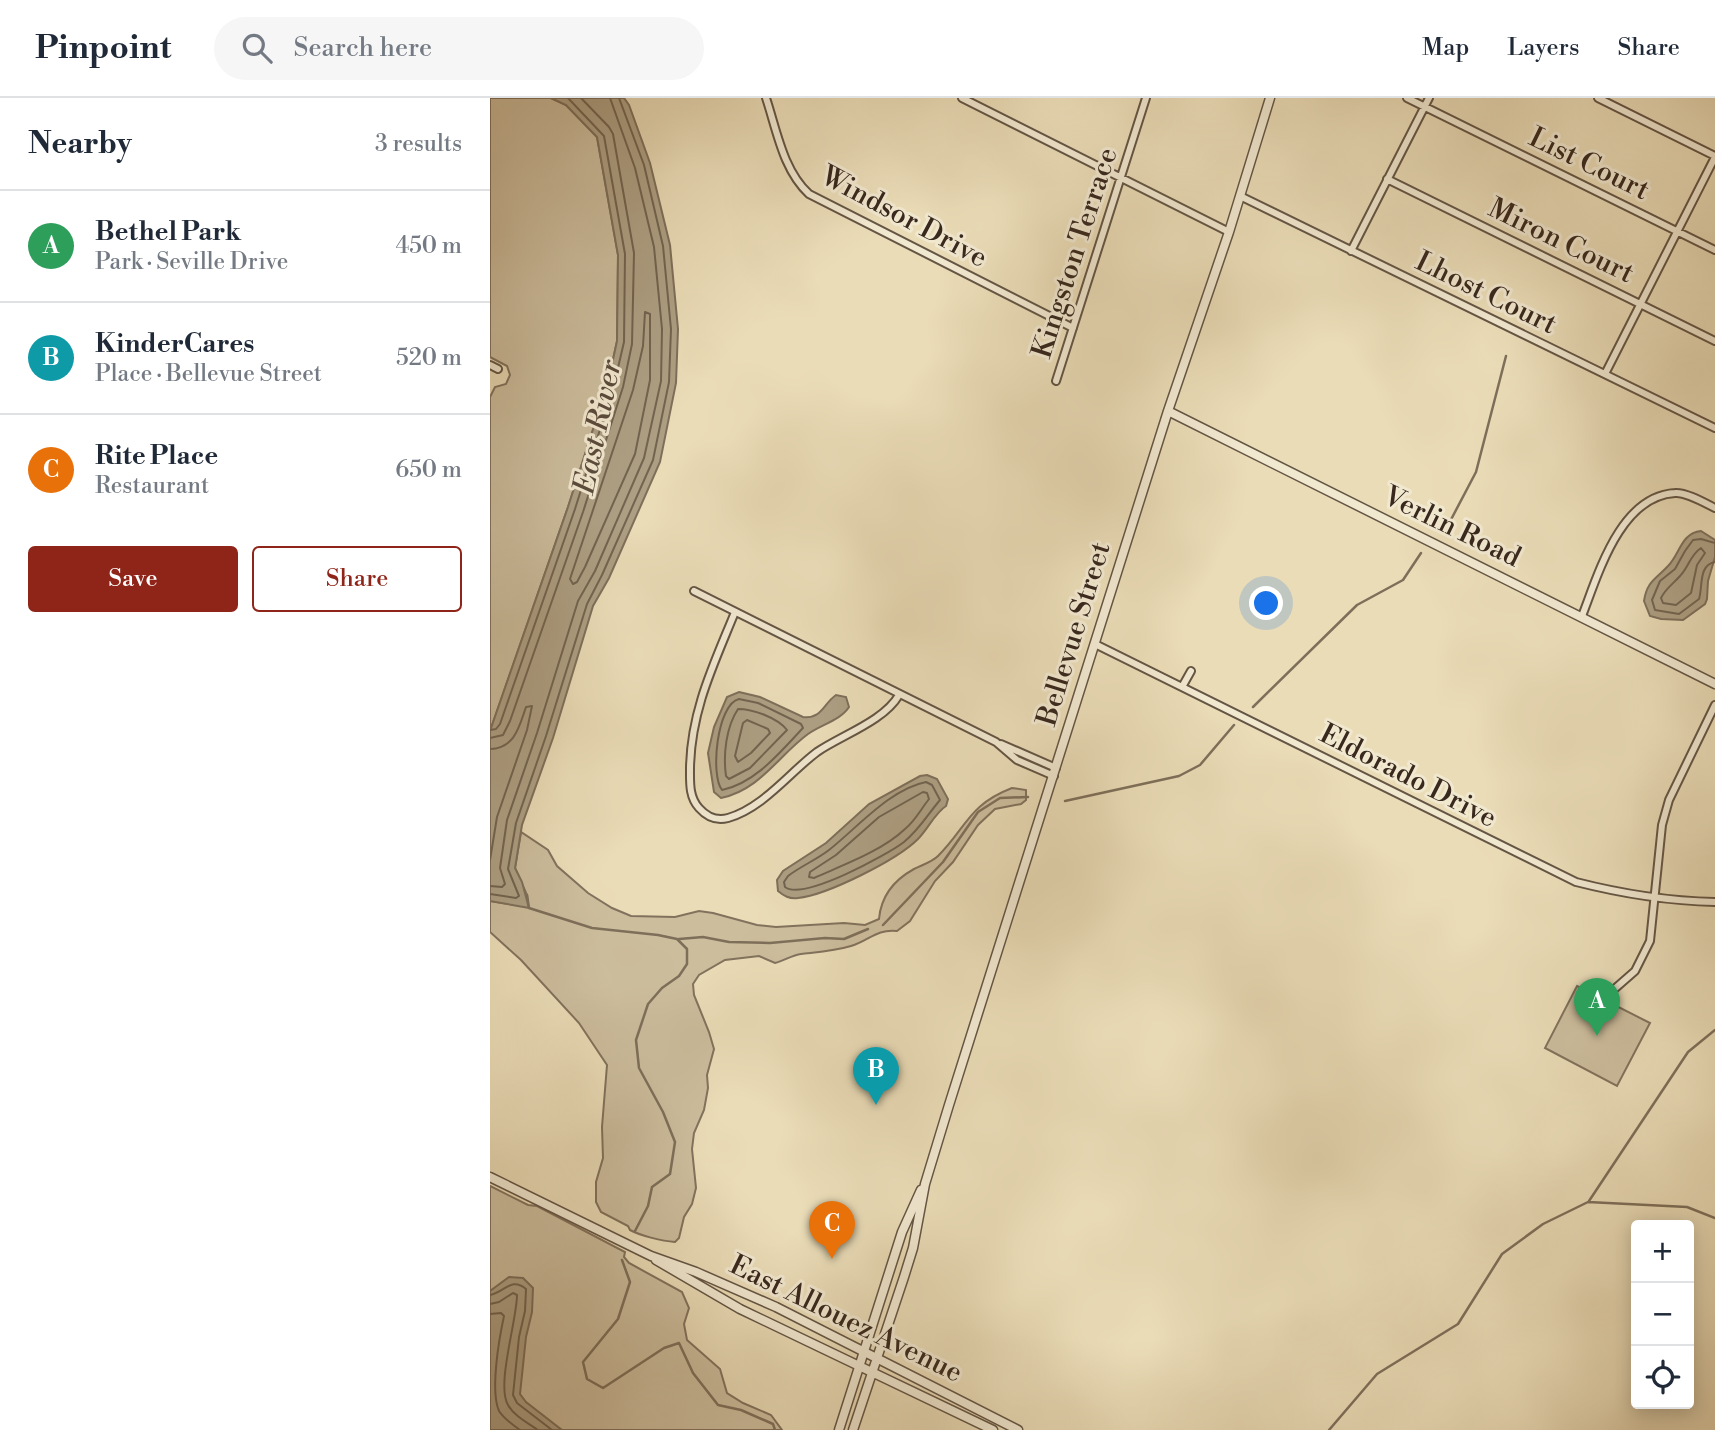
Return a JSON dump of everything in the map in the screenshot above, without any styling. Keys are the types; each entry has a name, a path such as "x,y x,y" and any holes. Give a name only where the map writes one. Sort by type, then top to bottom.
{"street":[{"name":"Windsor Drive","path":"766,98 788,166 800,186 809,194 1073,328"},
{"path":"962,98 1229,232"},
{"name":"Kingston Terrace","path":"1056,381 1146,98"},
{"name":"Bellevue Street","path":"853,1430 913,1248 925,1184 1168,411 1229,232 1269,98"},
{"name":"List Court","path":"1407,98 1715,250"},
{"path":"1351,251 1429,98"},
{"path":"1598,98 1715,157 1605,374"},
{"name":"Miron Court","path":"1387,179 1715,341"},
{"name":"Lhost Court","path":"1240,196 1715,428"},
{"path":"490,365 498,369"},
{"name":"Verlin Road","path":"1168,411 1715,684"},
{"path":"1582,616 1611,542 1649,500 1676,492 1715,508"},
{"path":"694,591 996,742 1017,760 1055,772"},
{"path":"735,611 700,699 691,744 690,791 694,802 712,818 726,819 760,800 818,751 894,705 899,695"},
{"name":"Eldorado Drive","path":"1095,644 1576,882 1622,894 1715,902"},
{"path":"1182,687 1191,671"},
{"path":"1603,999 1635,971 1650,941 1662,825 1669,800 1715,705"},
{"name":"East Allouez Avenue","path":"490,1177 651,1256 756,1299 1018,1430"},
{"name":"Bellevue Street","path":"839,1430 902,1232 925,1184"},
{"name":"East Allouez Avenue","path":"651,1256 672,1271 740,1309 993,1430"}],"shaded area":[{"path":"490,98 551,98 566,105 597,137 618,255 617,341 608,383 490,731 490,397 495,387 506,384 510,375 507,366 490,357"},
{"path":"1012,788 1026,790 1026,800 1021,804 995,809 978,825 953,862 935,881 910,921 897,931 878,933 845,948 798,955 775,963 759,956 725,960 699,975 693,984 694,995 714,1049 707,1075 708,1088 704,1110 694,1133 692,1149 696,1188 679,1238 675,1242 640,1234 601,1212 596,1202 596,1182 603,1158 602,1127 607,1065 579,1023 521,960 490,932 490,901 528,907 527,895 515,868 521,832 548,850 557,866 588,893 631,916 675,917 699,911 776,927 844,923 865,925 879,919 882,903 900,878 936,858 977,809"},
{"path":"1577,986 1650,1023 1617,1086 1545,1048"},
{"path":"490,1186 528,1205 537,1206 625,1252 624,1257 629,1263 682,1292 689,1308 684,1324 687,1340 720,1369 727,1393 771,1415 782,1430 490,1430"}],"water":[{"name":"East River","path":"551,98 624,98 629,105 650,163 670,245 678,329 676,383 660,462 609,578 593,606 553,738 522,825 515,868 529,908 490,901 490,731 568,507 608,383 617,341 618,255 597,137 566,105"},
{"path":"1701,531 1715,540 1715,557 1705,604 1683,620 1650,616 1644,601 1650,585 1672,561 1685,540"},
{"path":"739,692 760,697 803,717 814,716 836,695 846,697 849,707 836,719 808,734 747,788 721,798 714,792 708,753 714,727 727,697"},
{"path":"927,775 937,779 948,799 946,806 908,847 878,866 826,890 795,898 787,897 778,891 777,880 783,871 826,843 869,804 920,776"},
{"path":"509,1277 523,1278 533,1288 520,1394 526,1402 562,1430 490,1430 490,1291"}],"waterway":[{"path":"1445,531 1476,472 1506,356"},
{"path":"1253,707 1357,605 1403,580 1421,553"},
{"path":"1065,801 1179,776 1200,765 1234,725"},
{"path":"883,925 943,862 978,812 1000,798 1028,797"},
{"path":"527,895 529,908 592,928 677,939 687,949 687,964 679,976 662,988 648,1004 636,1040 639,1068 663,1112 675,1142 670,1174 652,1187 648,1206 635,1231"},
{"path":"679,939 703,937 729,942 770,943 844,939 868,929"},
{"path":"1589,1201 1688,1052 1715,1030"},
{"path":"1329,1430 1377,1374 1458,1324 1502,1254 1543,1224 1588,1202 1687,1207 1715,1218"},
{"path":"622,1260 630,1282 618,1319 583,1362 587,1379 603,1388 664,1348 679,1343 693,1373 718,1405 741,1410 773,1424 775,1430"}],"place":[{"name":"Bethel Park","path":"1597,1036"},
{"name":"KinderCares","path":"876,1105"},
{"name":"Rite Place","path":"832,1259"}]}
